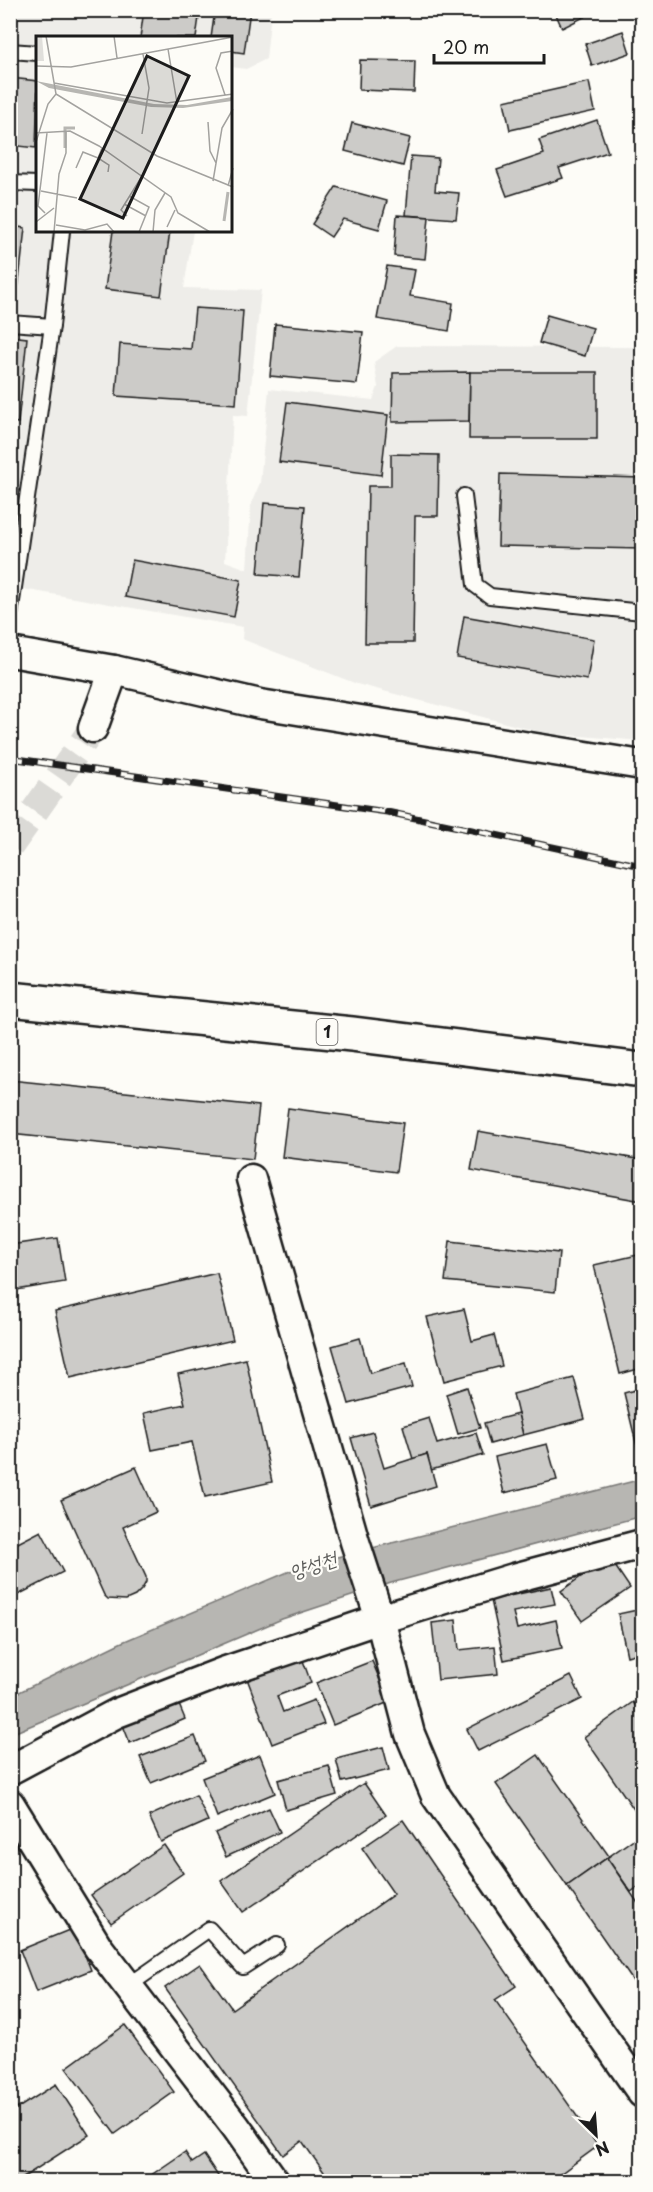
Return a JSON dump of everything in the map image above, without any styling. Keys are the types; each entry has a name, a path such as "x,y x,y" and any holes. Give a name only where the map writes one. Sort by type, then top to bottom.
{"main road":[{"name":"1","path":"10,999 340,1033 642,1070"}],"street":[{"path":"10,652 114,670 260,704 642,765"},
{"path":"93,728 114,670"},
{"path":"251,1179 377,1612 410,1734 436,1796 642,2093"},
{"path":"10,1770 117,1713 377,1612 642,1544"},
{"path":"10,1804 98,1947 275,2181"}],"lane":[{"path":"10,51 36,53"},
{"path":"10,183 36,184"},
{"path":"10,615 52,326 62,232"},
{"path":"10,323 52,326"},
{"path":"464,496 475,585 490,596 642,612"},
{"path":"128,1986 209,1929 243,1967 277,1945"}],"shaded area":[{"path":"10,11 271,11 266,59 246,69 232,67 232,36 36,36 36,232 193,232 184,288 261,290 248,416 233,415 225,561 247,569 251,504 260,483 269,389 373,400 378,387 374,362 397,346 642,347 642,741 544,733 357,684 242,639 243,627 11,587"}],"water":[{"name":"양성천","path":"642,1479 642,1516 391,1583 282,1619 11,1734 11,1696 120,1643 302,1566"}],"building":[{"path":"144,10 200,10 196,36 140,36"},
{"path":"215,10 250,10 244,53 232,51 232,36 211,36"},
{"path":"554,10 598,10 562,28"},
{"path":"637,10 642,10 642,70"},
{"path":"623,31 630,53 592,66 585,44"},
{"path":"360,60 415,61 414,92 359,90"},
{"path":"10,78 36,81 36,148 10,145"},
{"path":"589,82 595,111 510,130 504,101"},
{"path":"597,120 608,152 559,168 563,178 507,196 497,170 544,154 539,140"},
{"path":"352,123 410,138 403,166 345,151"},
{"path":"411,156 438,158 435,191 459,193 456,219 406,215"},
{"path":"336,187 387,201 379,229 343,219 331,237 312,224"},
{"path":"397,215 429,217 425,259 394,256"},
{"path":"10,226 25,228 18,289 10,288"},
{"path":"113,232 170,232 161,296 105,289"},
{"path":"387,266 415,270 410,296 453,303 449,331 377,319"},
{"path":"195,308 243,311 236,404 116,396 120,344 191,349"},
{"path":"547,315 593,328 585,356 539,343"},
{"path":"275,324 363,332 357,384 270,376"},
{"path":"10,336 27,338 18,423 10,422"},
{"path":"470,372 469,421 392,422 393,373"},
{"path":"470,372 597,372 597,439 469,439"},
{"path":"287,402 388,415 381,475 279,462"},
{"path":"391,454 439,455 438,516 415,516 413,643 365,643 368,486 391,486"},
{"path":"500,474 642,478 642,549 498,546"},
{"path":"264,503 305,506 299,577 258,574"},
{"path":"132,560 241,580 234,617 125,597"},
{"path":"464,616 594,639 587,680 457,658"},
{"path":"10,1080 259,1106 253,1159 10,1134"},
{"path":"288,1108 403,1123 396,1172 282,1157"},
{"path":"478,1131 642,1160 642,1201 471,1170"},
{"path":"58,1238 65,1282 10,1291 10,1245"},
{"path":"450,1241 559,1253 555,1292 445,1281"},
{"path":"642,1254 642,1368 620,1374 594,1265"},
{"path":"217,1273 233,1340 70,1378 55,1311"},
{"path":"464,1309 472,1341 494,1335 502,1366 444,1381 427,1317"},
{"path":"360,1338 370,1373 406,1363 412,1387 349,1404 332,1346"},
{"path":"246,1359 272,1482 205,1497 192,1442 152,1450 144,1413 185,1404 178,1374"},
{"path":"574,1378 585,1419 523,1435 513,1394"},
{"path":"467,1387 480,1428 458,1434 446,1394"},
{"path":"642,1388 642,1454 639,1455 624,1393"},
{"path":"518,1414 523,1435 490,1444 484,1423"},
{"path":"429,1418 437,1444 476,1433 483,1455 431,1470 427,1454 413,1459 403,1426"},
{"path":"373,1432 384,1468 427,1454 436,1486 371,1506 351,1438"},
{"path":"547,1444 557,1480 504,1493 495,1457"},
{"path":"136,1467 156,1512 123,1527 146,1577 146,1582 135,1596 126,1600 108,1599 104,1595 61,1500"},
{"path":"41,1531 63,1572 10,1599 10,1547"},
{"path":"609,1557 630,1588 582,1621 561,1591"},
{"path":"551,1587 555,1604 513,1612 517,1629 556,1620 562,1648 504,1660 491,1600"},
{"path":"642,1609 642,1652 627,1656 618,1614"},
{"path":"456,1620 459,1650 495,1646 498,1674 438,1680 432,1623"},
{"path":"301,1655 311,1683 277,1696 283,1712 314,1700 324,1724 272,1744 246,1676"},
{"path":"372,1661 389,1702 333,1725 316,1683"},
{"path":"571,1676 582,1699 478,1751 467,1729"},
{"path":"175,1695 185,1719 130,1743 120,1718"},
{"path":"633,1702 642,1715 642,1821 584,1737"},
{"path":"195,1736 205,1761 151,1783 140,1757"},
{"path":"383,1747 389,1770 342,1782 336,1759"},
{"path":"260,1755 275,1793 217,1817 202,1778"},
{"path":"538,1755 609,1856 567,1886 496,1784"},
{"path":"329,1766 337,1795 286,1810 278,1780"},
{"path":"364,1783 386,1815 243,1912 221,1881"},
{"path":"196,1795 208,1821 161,1842 149,1816"},
{"path":"269,1808 280,1832 226,1857 215,1833"},
{"path":"403,1820 516,1986 495,2000 598,2146 549,2182 331,2182 302,2141 283,2155 165,1988 200,1964 232,2009 394,1894 362,1848"},
{"path":"642,1833 642,1884 631,1892 607,1858"},
{"path":"164,1845 183,1873 111,1923 91,1895"},
{"path":"607,1858 642,1909 642,1994 567,1886"},
{"path":"74,1928 91,1970 36,1992 20,1950"},
{"path":"125,2025 174,2092 115,2134 66,2068"},
{"path":"56,2084 89,2135 16,2182 10,2182 10,2113"},
{"path":"185,2152 192,2163 204,2155 222,2182 141,2182"}],"tunnel":[{"path":"10,846 93,728"}],"railway":[{"path":"10,758 387,812 642,866"}]}
